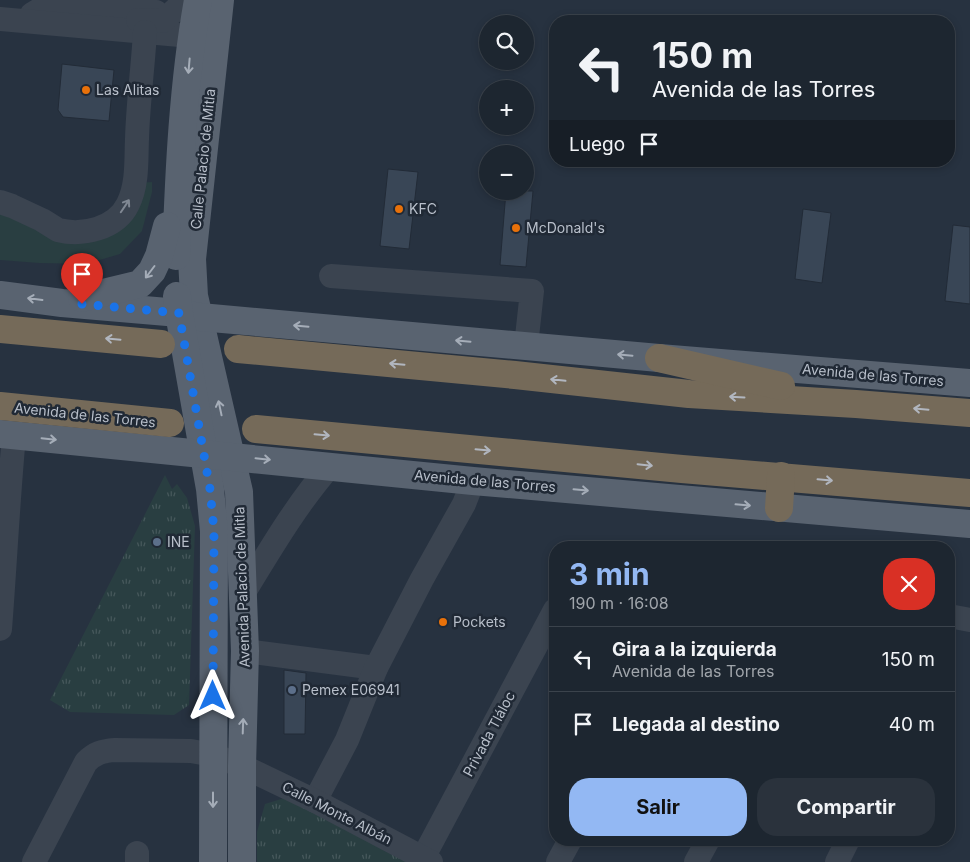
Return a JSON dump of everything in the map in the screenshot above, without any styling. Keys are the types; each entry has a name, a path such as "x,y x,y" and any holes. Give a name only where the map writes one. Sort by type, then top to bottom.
{"highway":[{"path":"0,329 161,344"},
{"path":"238,349 515,375 688,394 970,413"},
{"path":"659,358 856,404"},
{"name":"Avenida de las Torres","path":"0,406 170,423"},
{"path":"256,429 682,469 970,493"},
{"path":"779,508 781,476"}],"main road":[{"name":"Calle Palacio de Mitla","path":"189,315 194,296 192,259 204,35 198,0"},
{"name":"Calle Palacio de Mitla","path":"189,315 175,269 179,176 204,35 220,0"},
{"path":"62,303 140,284 152,271 159,256 179,176"},
{"name":"Avenida de las Torres","path":"0,295 62,303 526,346 970,383"},
{"name":"Avenida Palacio de Mitla","path":"189,315 203,454 210,489 214,531 213,862"},
{"name":"Avenida Palacio de Mitla","path":"189,315 231,456 239,492 245,651 242,862"},
{"name":"Avenida de las Torres","path":"7,435 474,481 970,524"}],"street":[{"path":"16,18 160,21 180,7"},
{"path":"16,18 145,32 204,35"},
{"path":"0,202 66,232 94,231 108,224 128,205 133,190 137,158 145,32"},
{"path":"331,276 532,291 526,346"},
{"path":"0,629 9,518 7,435"},
{"path":"243,594 285,525 330,466"},
{"path":"315,801 346,740 376,668 422,578 464,504 474,481"},
{"path":"955,617 970,620"},
{"name":"Privada Tláloc","path":"427,860 549,622"},
{"path":"245,651 376,668"},
{"path":"34,862 78,776 86,762 93,755 102,751 122,750 191,751 242,766"},
{"name":"Calle Monte Albán","path":"242,766 315,801 427,860"},
{"path":"558,862 567,846"},
{"path":"696,862 705,846"},
{"path":"837,862 845,846"}],"green space":[{"path":"152,182 152,192 142,231 120,254 86,264 0,260 0,209 94,237 137,183"},
{"path":"165,475 172,489 177,484 187,498 195,526 189,705 174,715 70,712 50,700"},
{"path":"291,796 410,862 257,862 257,832 265,804"}],"building":[{"name":"Las Alitas","path":"62,64 114,70 109,121 63,117 58,110"},
{"name":"KFC","path":"388,169 418,172 409,249 380,246"},
{"name":"McDonald's","path":"505,200 532,200 526,267 500,265"},
{"path":"803,209 831,213 822,283 795,279"},
{"path":"953,225 970,227 970,304 945,301"},
{"path":"284,670 306,673 305,734 284,734"}],"place":[{"name":"Las Alitas","path":"86,90"},
{"name":"KFC","path":"399,209"},
{"name":"McDonald's","path":"516,228"},
{"name":"INE","path":"157,542"},
{"name":"Pockets","path":"443,622"},
{"name":"Pemex E06941","path":"292,690"}],"route":[{"path":"82,304 179,313 210,489 214,531 213,696"}]}
